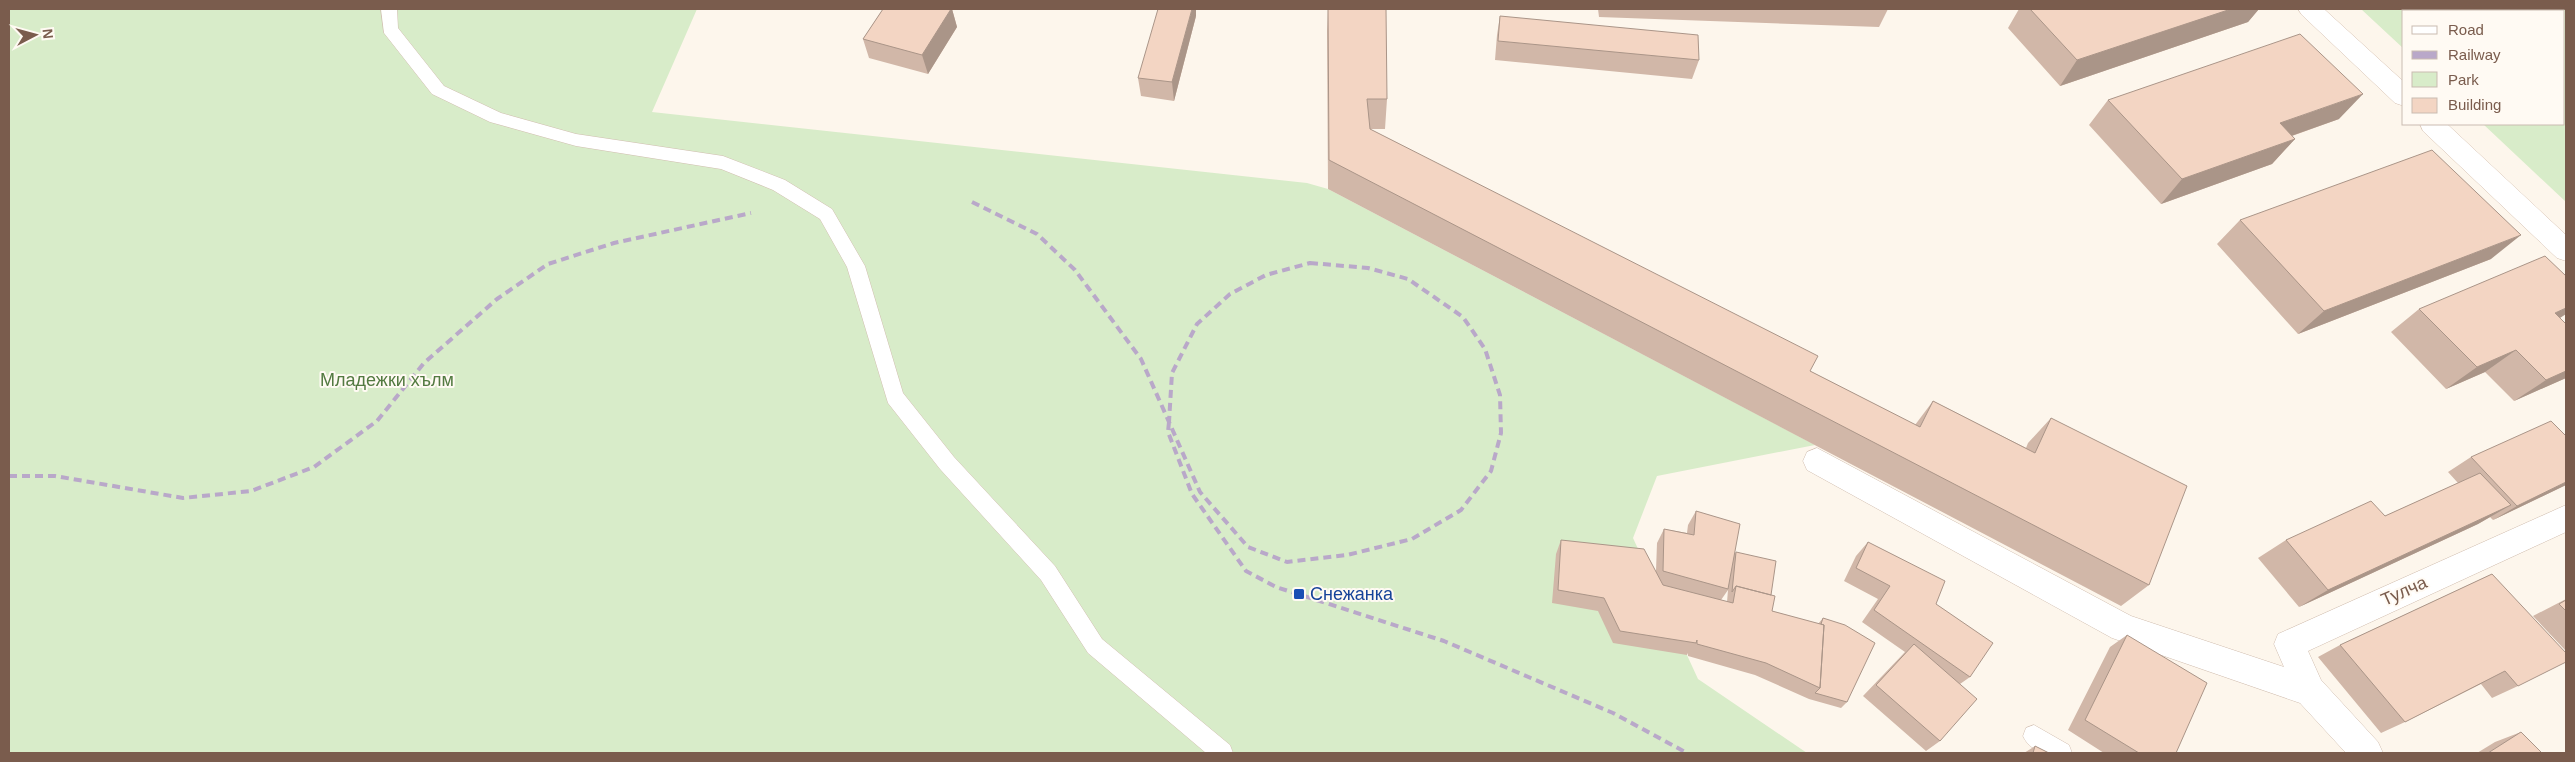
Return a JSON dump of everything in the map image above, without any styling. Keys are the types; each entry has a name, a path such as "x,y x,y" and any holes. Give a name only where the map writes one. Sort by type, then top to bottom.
{"street":[{"path":"2310,9 2402,95"},
{"path":"2433,125 2566,251"},
{"path":"1817,461 2123,628 2310,691 2367,753"},
{"name":"Тулча","path":"2310,691 2289,644 2566,518"}],"lane":[{"path":"389,9 390,29 438,90 496,118 576,140 723,163 779,185 826,214 856,266 895,397 947,463 1048,573 1095,646 1222,753"},
{"path":"2034,736 2061,753"}],"green space":[{"name":"Младежки хълм","path":"9,9 697,9 652,112 1307,183 1328,189 1815,445 1657,476 1633,538 1698,679 1807,753 9,753"},
{"path":"2361,9 2566,9 2566,202 2484,125 2565,125 2565,10 2402,10 2402,47"}],"building":[{"path":"883,9 951,9 922,55 863,39"},
{"path":"1158,9 1192,9 1172,82 1138,78"},
{"path":"1328,9 1386,9 1387,99 1367,99 1370,129 1818,356 1810,371 1920,427 1933,401 2035,453 2051,418 2187,486 2149,585 1329,160"},
{"path":"2030,9 2231,9 2077,60"},
{"path":"1500,16 1698,35 1699,60 1498,41"},
{"path":"2300,34 2363,94 2280,123 2295,139 2182,179 2108,100"},
{"path":"2432,150 2521,235 2324,311 2240,220"},
{"path":"2545,256 2566,276 2566,308 2555,313 2566,324 2566,371 2546,380 2516,350 2477,367 2419,309"},
{"path":"2551,421 2566,436 2566,482 2517,506 2471,457"},
{"path":"2480,473 2511,505 2328,590 2286,540 2371,501 2385,516"},
{"path":"1696,511 1740,524 1728,589 1663,571 1664,529 1694,535"},
{"path":"1561,540 1644,549 1663,585 1733,603 1736,586 1775,596 1772,611 1824,625 1820,688 1766,663 1697,644 1697,640 1696,643 1620,631 1604,598 1558,590"},
{"path":"1868,542 1945,581 1936,604 1993,643 1970,677 1874,610 1890,586 1856,568"},
{"path":"1736,552 1776,561 1771,595 1736,586 1732,592"},
{"path":"2492,574 2566,653 2566,662 2518,686 2505,671 2405,722 2340,645"},
{"path":"2566,600 2566,611 2559,604"},
{"path":"1823,618 1845,625 1875,643 1847,702 1815,693 1820,688 1824,625 1821,624"},
{"path":"2127,635 2207,683 2176,753 2139,753 2085,720"},
{"path":"1914,644 1977,699 1940,741 1876,685"},
{"path":"2521,732 2542,753 2488,753"},
{"path":"2035,746 2049,753 2033,753"}],"railway":[{"path":"972,202 1037,234 1075,270 1141,359 1169,422"},
{"path":"9,476 55,476 183,498 251,491 314,467 377,421 424,363 497,299 548,264 614,243 751,213"},
{"path":"1310,263 1368,268 1408,279 1463,317 1485,349 1500,395 1501,433 1491,471 1461,510 1412,539 1347,555 1287,562 1248,547 1200,492 1169,422 1172,373 1197,324 1230,294 1266,275 1310,263"},
{"path":"1169,422 1168,432 1192,494 1246,571 1276,587 1444,641 1613,713 1687,753"}],"place":[{"name":"Снежанка","path":"1299,594"}]}
